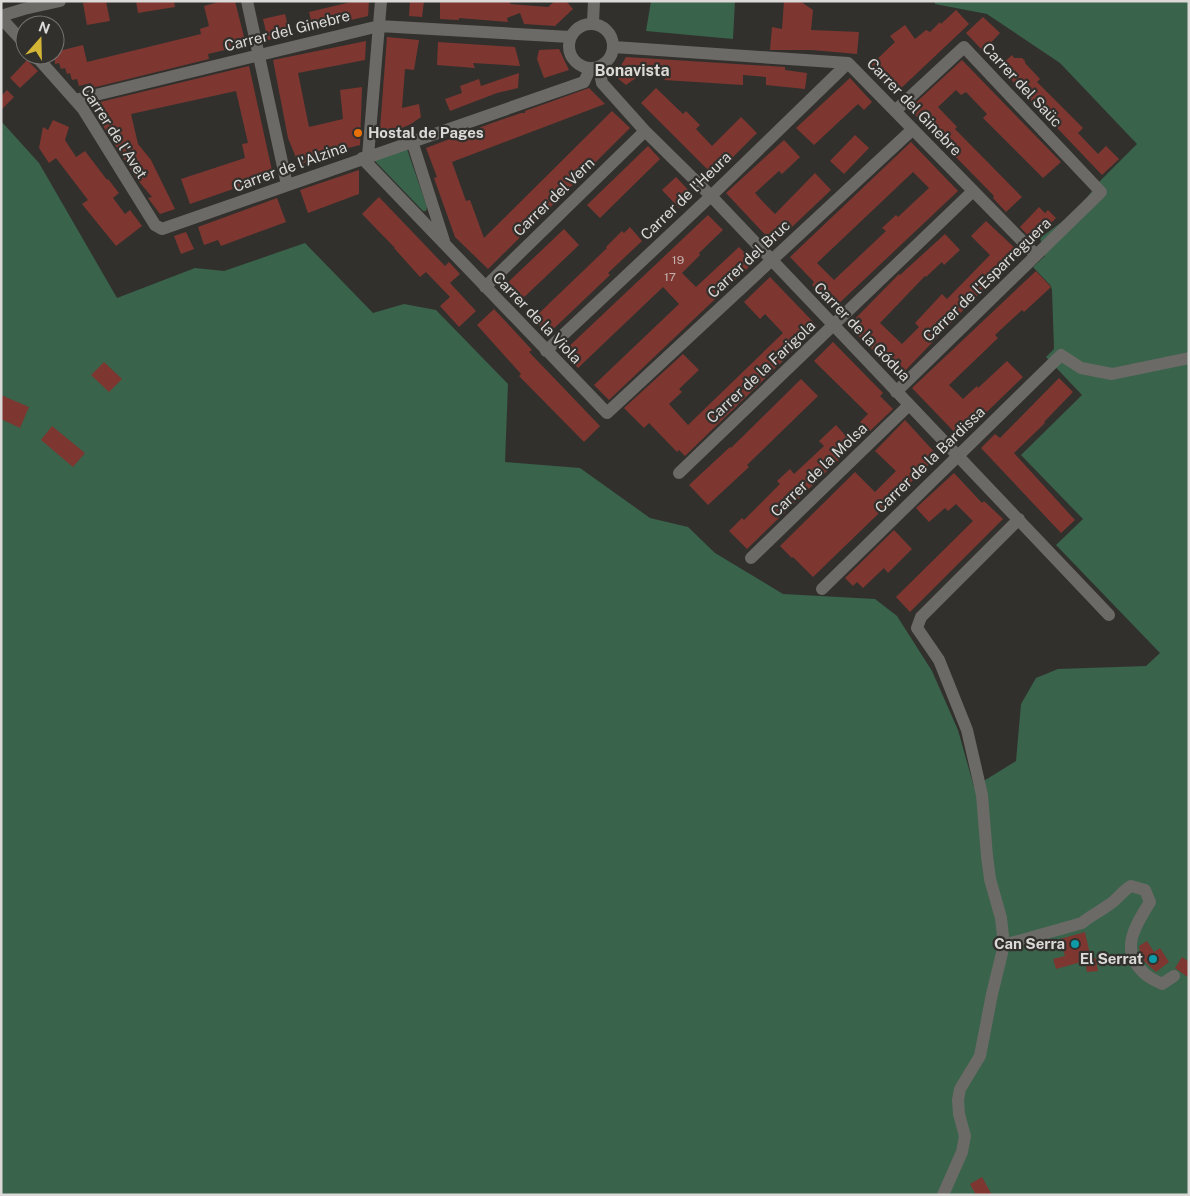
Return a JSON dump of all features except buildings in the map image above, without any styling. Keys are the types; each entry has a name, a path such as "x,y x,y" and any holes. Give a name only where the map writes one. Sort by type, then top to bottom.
{"street":[{"path":"15,33 1,17 24,9 60,1"},
{"path":"247,1 287,185"},
{"path":"365,157 381,1"},
{"path":"593,23 594,1"},
{"path":"593,23 604,27 612,36 614,47 610,60 594,68 580,66 572,58 569,48 570,37 575,29 583,24 593,23"},
{"name":"Carrer del Ginebre","path":"75,100 378,26 570,37"},
{"name":"Carrer del Ginebre","path":"614,47 848,63 1036,255"},
{"name":"Carrer del Saüc","path":"895,111 964,47 1101,192"},
{"name":"Carrer de l'Heura","path":"546,351 848,63"},
{"name":"Carrer de l'Avet","path":"44,65 75,100 155,225 162,229"},
{"name":"Carrer de l'Alzina","path":"162,229 584,82 594,68"},
{"name":"Carrer de la Gódua","path":"594,68 602,83 645,131 710,196 958,455 1108,615"},
{"name":"Carrer del Bruc","path":"607,413 913,129"},
{"name":"Carrer del Vern","path":"485,287 645,131"},
{"name":"Carrer de la Viola","path":"412,141 445,244"},
{"name":"Carrer de la Viola","path":"365,157 485,287 607,413"},
{"name":"Carrer de la Farigola","path":"679,472 973,192"},
{"name":"Carrer de l'Esparreguera","path":"896,392 1101,192"},
{"name":"Carrer de la Bardissa","path":"822,589 1061,355 1081,368 1112,374 1189,358"},
{"name":"Carrer de la Molsa","path":"752,558 909,405"},
{"path":"943,1195 962,1152 965,1136 959,1114 960,1089 980,1056 1004,945 1001,918 988,864 982,795 967,730 939,660 917,628 921,618 1018,518"},
{"path":"1004,945 1082,922 1092,914 1111,904 1122,891 1131,886 1144,890 1150,902 1137,924 1131,940 1131,956 1144,974 1162,984 1174,976"}],"green space":[{"path":"651,1 735,1 733,39 646,31"},
{"path":"934,1 1189,1 1189,1195 1,1195 1,121 39,163 117,298 195,268 224,271 305,243 373,313 404,304 436,310 508,384 505,462 580,468 650,518 688,527 715,553 783,594 875,599 897,616 932,671 958,730 974,787 1016,761 1021,704 1036,678 1058,669 1146,666 1160,653 1056,545 1083,519 1021,455 1082,395 1046,357 1054,349 1052,291 1051,286 1033,267 1045,256 1040,238 1075,212 1101,180 1137,144 1060,63 987,14 935,4"},
{"path":"407,149 427,207 426,211 423,211 374,160"}],"place":[{"name":"Hostal de Pages","path":"358,133"},
{"name":"Can Serra","path":"1075,944"},
{"name":"El Serrat","path":"1153,959"}],"district":[{"name":"Bonavista","path":"632,70"}]}
